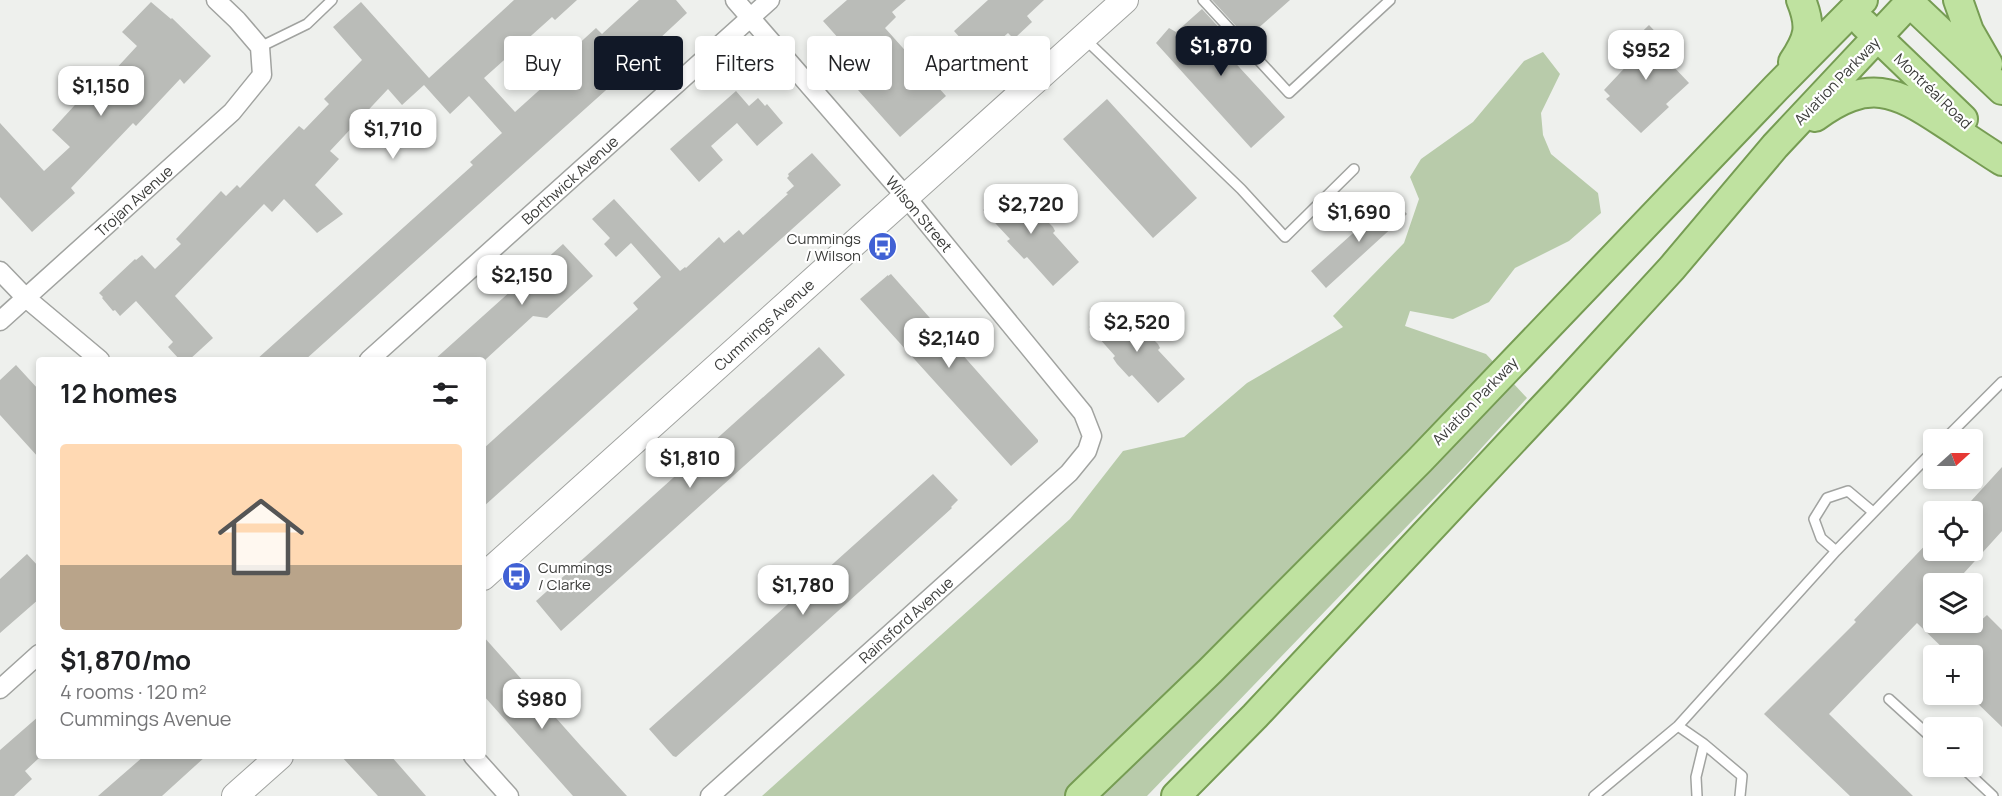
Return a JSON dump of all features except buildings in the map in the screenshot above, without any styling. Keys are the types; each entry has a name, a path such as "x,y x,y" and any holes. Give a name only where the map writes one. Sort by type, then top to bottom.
{"main road":[{"path":"1776,88 1804,44 1808,18 1801,0"},
{"path":"1958,0 1969,31 2002,90"},
{"path":"1910,1 2002,90"},
{"name":"Aviation Parkway","path":"1176,796 1255,716 1585,363 1672,268 1775,146 1910,1"},
{"name":"Aviation Parkway","path":"1080,796 1210,671 1411,468 1776,88 1851,4"},
{"name":"Montréal Road","path":"1851,4 1878,38 2002,156"},
{"path":"1775,146 1836,102 1865,93 1878,92 1897,95 1915,103 2002,161"}],"street":[{"path":"216,0 260,47"},
{"name":"Wilson Street","path":"735,0 906,197 1083,413 1092,436"},
{"name":"Borthwick Avenue","path":"372,357 770,0"},
{"name":"Cummings Avenue","path":"486,573 1125,0"},
{"name":"Trojan Avenue","path":"0,321 232,112 262,75 260,47"},
{"path":"0,271 26,298 96,357"},
{"name":"Rainsford Avenue","path":"710,796 1069,473 1087,451 1092,436"},
{"path":"0,689 36,657"},
{"path":"235,796 277,759"},
{"path":"476,759 509,796"}],"lane":[{"path":"260,47 307,24 332,0"},
{"path":"1203,0 1289,93 1390,0"},
{"path":"1083,37 1241,189 1285,237 1354,169"},
{"path":"1955,429 2002,382"},
{"path":"1594,796 1678,726 1836,551 1923,461"},
{"path":"1836,551 1821,538 1814,519 1827,498 1848,491 1873,512"},
{"path":"1889,699 1923,730"},
{"path":"1678,726 1704,744 1742,776 1740,796"},
{"path":"1697,796 1696,777 1704,744"},
{"path":"1973,777 1993,796"}],"green space":[{"path":"1543,52 1560,74 1541,113 1543,135 1551,154 1598,193 1601,213 1569,241 1515,268 1489,302 1453,319 1410,311 1405,326 1486,354 1527,398 1466,465 1147,796 762,796 1070,519 1123,451 1184,437 1247,383 1343,327 1333,316 1404,243 1419,199 1410,177 1421,159 1473,122 1524,61"}],"place":[{"name":"Cummings / Wilson","path":"882,247"},
{"name":"Cummings / Clarke","path":"517,576"}]}
